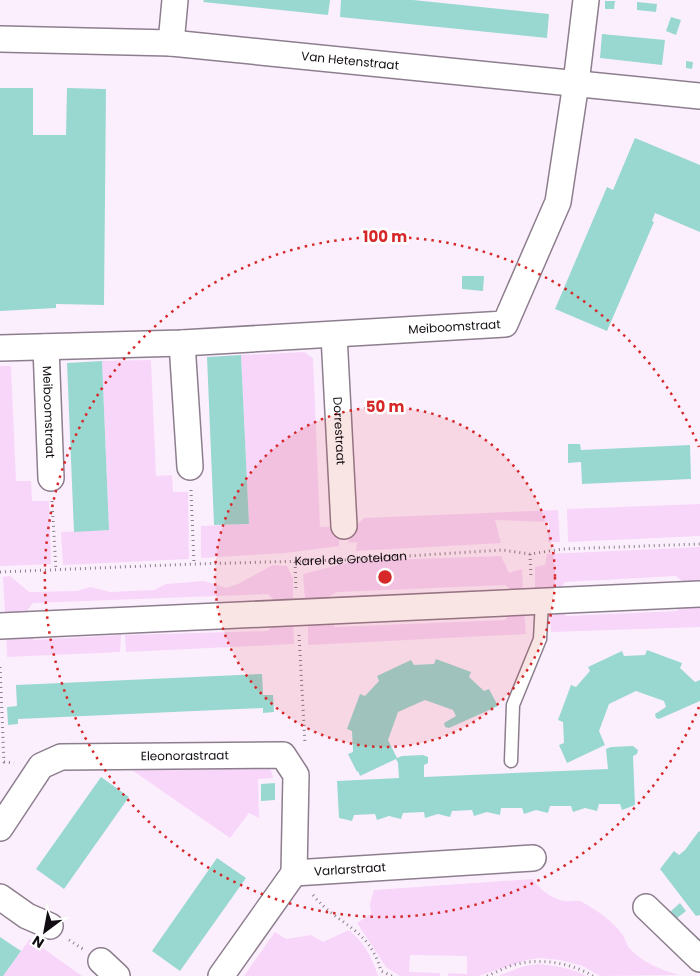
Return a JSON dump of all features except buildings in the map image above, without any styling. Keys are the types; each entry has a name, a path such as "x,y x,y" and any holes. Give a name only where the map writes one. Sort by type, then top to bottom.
{"street":[{"path":"171,43 174,0"},
{"path":"576,83 586,0"},
{"name":"Van Hetenstraat","path":"0,39 171,43 700,96"},
{"name":"Meiboomstraat","path":"0,348 182,343 505,324 558,202 576,83"},
{"name":"Dorrestraat","path":"334,335 344,526"},
{"path":"182,343 190,467"},
{"name":"Meiboomstraat","path":"46,347 51,478"},
{"path":"0,626 700,594"},
{"path":"221,976 300,873 296,774 283,755"},
{"name":"Eleonorastraat","path":"41,766 61,757 283,755"},
{"path":"0,828 41,766"},
{"name":"Varlarstraat","path":"300,873 533,858"},
{"path":"0,897 27,916 50,926"},
{"path":"646,907 700,959"}],"lane":[{"path":"511,761 513,705 540,639 542,600"}],"path":[{"path":"190,467 194,564"},
{"path":"51,478 56,570"},
{"name":"Karel de Grotelaan","path":"0,572 295,562 502,550 530,554 563,549 700,544"},
{"path":"283,755 305,746 301,649 296,613 295,562"},
{"path":"0,667 4,762 41,766"},
{"path":"300,873 311,892 323,907 360,934 370,946 378,960 382,976"},
{"path":"50,926 109,969"},
{"path":"487,976 516,964 542,962 577,967 593,976"},
{"path":"381,971 392,976"}],"shaded area":[{"path":"304,352 313,358 320,527 339,526 339,546 285,553 201,558 201,526 249,524 241,355"},
{"path":"151,360 156,476 172,475 173,492 188,492 189,559 63,565 61,532 109,530 102,361"},
{"path":"0,366 11,366 16,481 31,481 32,501 49,501 51,564 0,566"},
{"path":"700,504 700,536 568,542 567,509"},
{"path":"558,510 560,542 548,542 549,522 495,520 501,543 356,551 357,542 349,543 348,533 364,518"},
{"path":"700,547 700,583 686,584 676,576 565,582 560,590 535,590 535,567 545,565 547,554"},
{"path":"501,556 509,573 522,569 523,590 513,591 505,585 337,592 325,599 305,599 303,574 354,561"},
{"path":"273,565 287,566 293,579 293,600 275,601 268,594 33,603 26,612 5,613 3,577 10,576 29,592 77,591 90,587 110,592 154,590 166,584 204,581 226,588 238,584"},
{"path":"700,604 700,627 551,632 550,610 564,610 566,616 677,611 679,606"},
{"path":"524,611 526,634 308,645 308,621 331,620 335,627 505,620 510,614"},
{"path":"293,621 294,644 126,652 125,635 268,631 274,624"},
{"path":"26,632 34,640 121,635 120,652 7,657 6,633"},
{"path":"265,765 271,770 273,778 258,779 259,818 249,813 230,838 129,768"},
{"path":"533,879 541,889 552,897 565,901 581,901 594,909 615,926 629,948 641,959 653,966 679,975 600,976 583,966 560,960 540,958 527,960 478,976 448,976 448,973 467,974 467,956 410,955 409,972 440,973 440,976 400,976 386,967 357,923 371,914 370,904 374,890"},
{"path":"349,930 367,950 378,976 244,976 275,932 286,939 311,935 323,942"},
{"path":"30,939 82,976 3,976"},
{"path":"539,964 569,969 586,976 498,976 524,966"}]}
